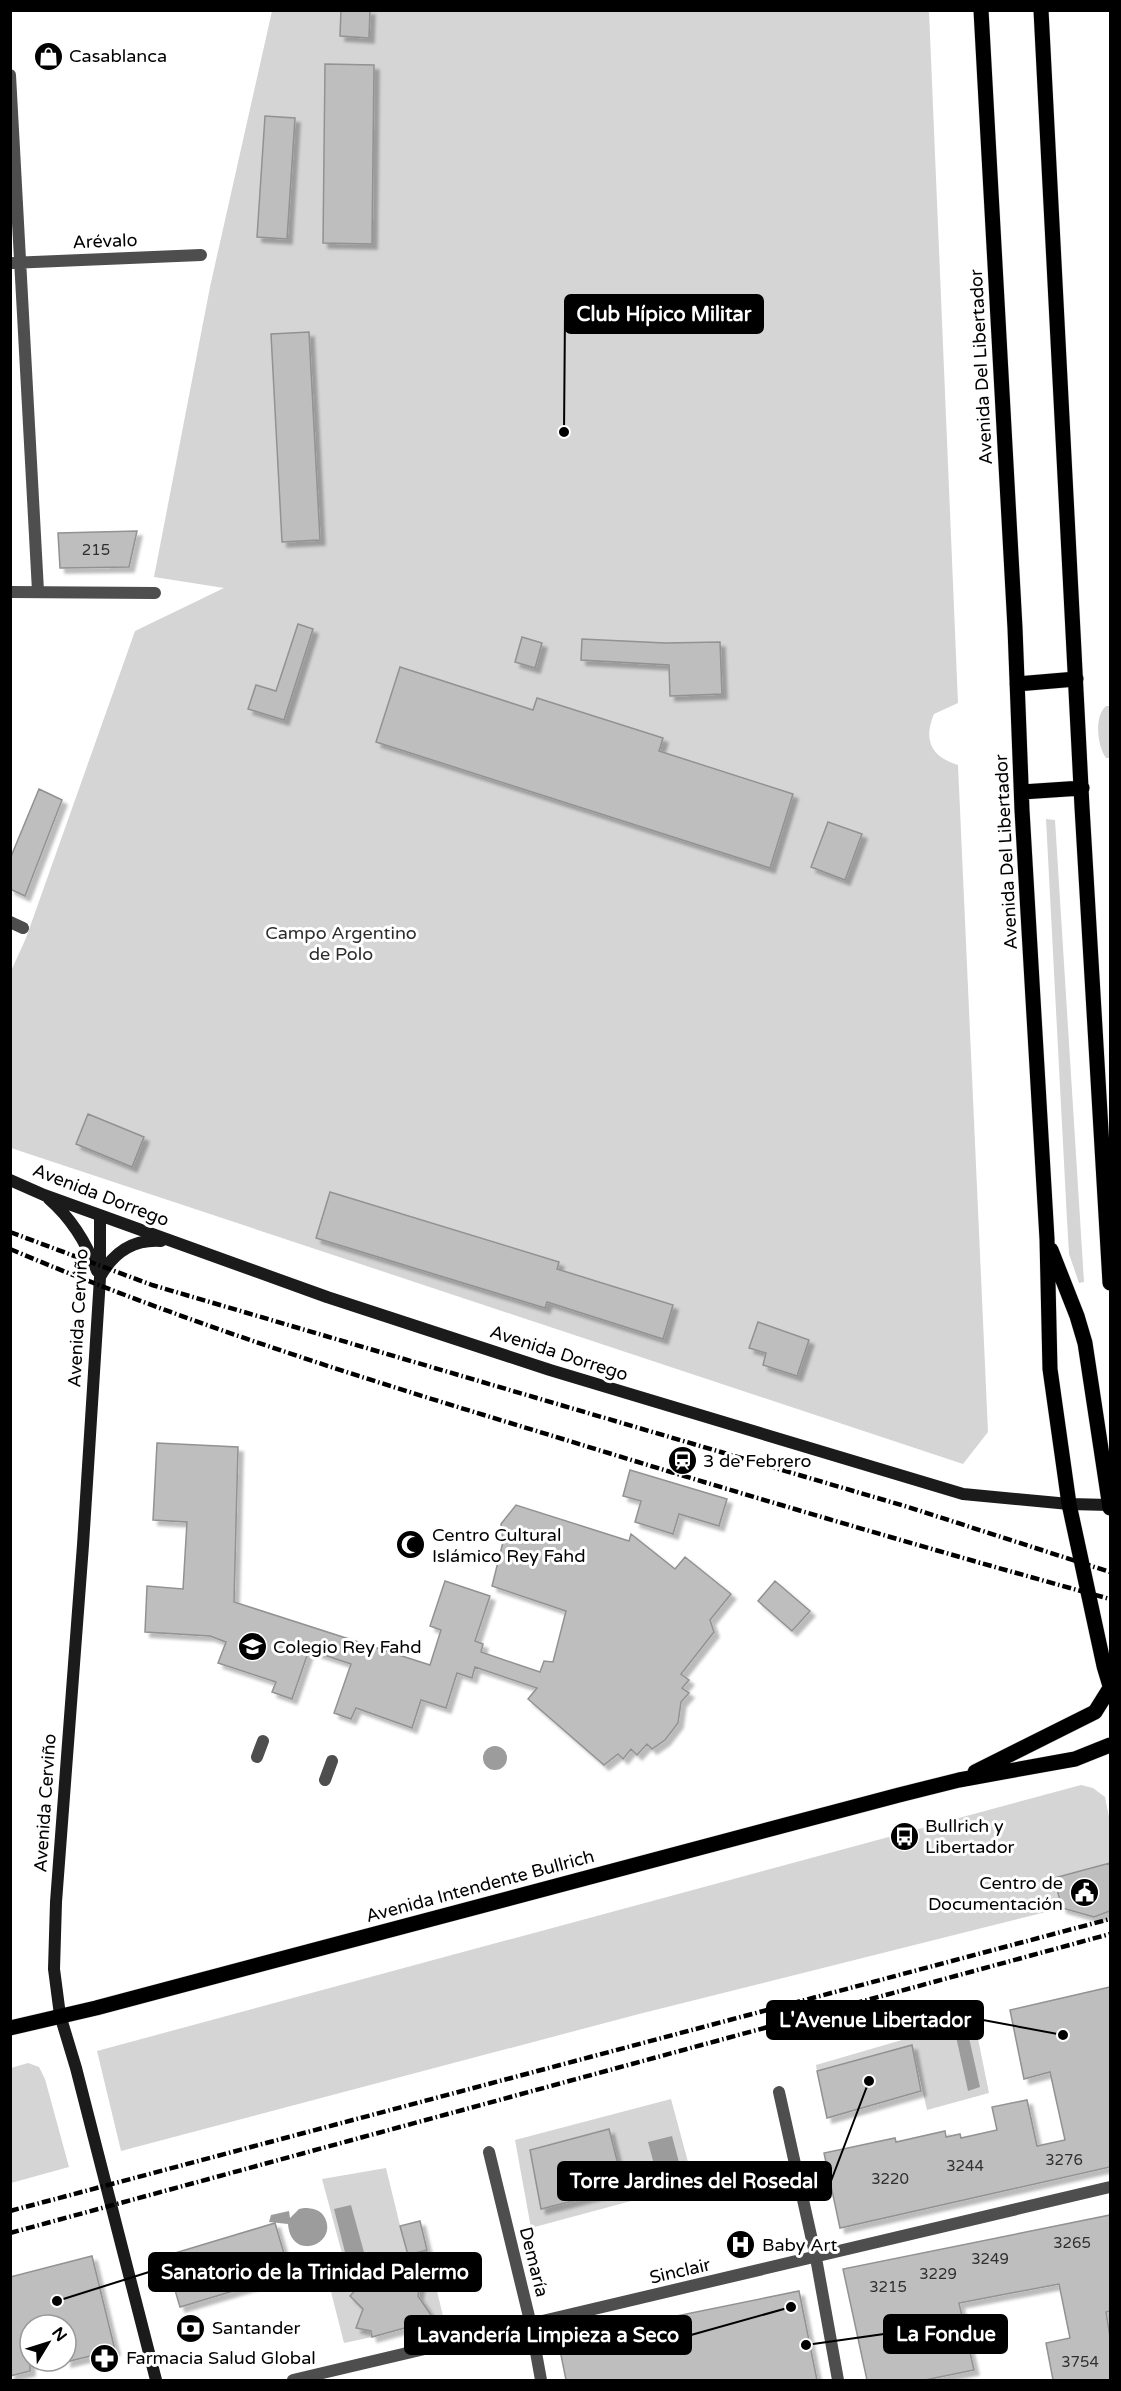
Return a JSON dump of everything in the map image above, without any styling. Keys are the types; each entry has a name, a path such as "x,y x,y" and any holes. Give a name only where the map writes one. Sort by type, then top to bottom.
{"main road":[{"name":"Avenida Del Libertador","path":"981,10 1047,1239 1050,1369 1069,1504 1110,1687"},
{"path":"1041,10 1110,1283"},
{"path":"1017,684 1076,679"},
{"path":"1022,792 1082,788"},
{"name":"Avenida Dorrego","path":"10,1180 100,1216 327,1297 550,1370 963,1494 1110,1506"},
{"path":"44,1195 68,1218 81,1237 100,1278"},
{"name":"Avenida Cerviño","path":"100,1216 100,1278 83,1545 56,1902 54,1969 60,2015 156,2380"},
{"path":"1047,1239 1085,1343 1110,1506"},
{"path":"100,1278 112,1259 131,1245 150,1240 171,1241"},
{"name":"Avenida Intendente Bullrich","path":"958,1780 1095,1712 1110,1687"},
{"name":"Avenida Intendente Bullrich","path":"10,2028 108,2005 958,1780 1075,1759 1110,1745"}],"street":[{"path":"10,75 15,263 38,591"},
{"name":"Arévalo","path":"15,263 201,255"},
{"path":"10,592 155,593"},
{"path":"10,922 23,928"},
{"path":"257,1757 263,1741"},
{"path":"325,1780 332,1761"},
{"path":"779,2092 816,2258 838,2380"},
{"name":"Demaría","path":"489,2152 531,2325 541,2380"},
{"name":"Sinclair","path":"293,2380 1110,2187"}],"green space":[{"name":"Campo Argentino de Polo","path":"272,11 929,11 958,703 934,714 929,732 936,752 949,762 958,765 988,1432 963,1464 11,1148 11,971 26,938 135,631 224,588 154,577 210,287"},
{"path":"1106,706 1110,706 1110,758 1106,758 1103,753 1098,731 1100,717"},
{"path":"1046,819 1055,820 1084,1282 1079,1283 1069,1254"},
{"path":"1081,1785 1093,1788 1105,1797 1110,1822 1110,1863 1055,1878 1062,1908 639,2014 121,2151 97,2051"},
{"path":"974,2019 989,2093 927,2110 912,2045 817,2071 816,2065"},
{"path":"28,2063 39,2067 45,2079 69,2167 11,2183 11,2068"},
{"path":"671,2099 694,2184 531,2228 515,2140","holes":["609,2129 621,2177 541,2208 530,2150"]},
{"path":"386,2168 407,2254 427,2250 443,2316 422,2322 431,2315 419,2293 421,2275 401,2272 360,2279 361,2287 350,2296 361,2305 363,2314 356,2328 370,2330 372,2337 344,2343 328,2280 347,2272 322,2179"}],"shaded area":[{"path":"495,1746 503,1750 507,1758 503,1766 495,1770 487,1766 483,1758 487,1750"},
{"path":"967,2029 980,2087 968,2091 955,2032"},
{"path":"672,2136 680,2166 656,2172 648,2142"},
{"path":"351,2205 365,2256 347,2260 334,2209"},
{"path":"299,2209 319,2211 325,2218 327,2228 320,2242 304,2246 297,2243 291,2236 288,2224 269,2222 271,2215 289,2211 290,2218"}],"building":[{"path":"341,10 370,10 369,38 340,36"},
{"path":"325,64 374,65 372,244 323,243"},
{"path":"265,116 295,118 287,239 257,237"},
{"path":"309,332 320,540 282,542 271,334"},
{"path":"137,531 129,567 60,568 58,533"},
{"path":"298,624 313,629 284,720 248,709 256,685 276,691"},
{"path":"522,637 542,643 535,668 515,662"},
{"path":"582,639 665,643 720,642 722,694 670,696 669,665 581,660"},
{"path":"400,667 533,710 537,698 663,738 659,751 793,794 770,868 376,742"},
{"path":"39,789 62,800 25,896 10,889 10,859"},
{"path":"828,822 862,834 845,880 811,867"},
{"path":"88,1114 144,1137 132,1167 76,1144"},
{"path":"330,1192 559,1262 557,1269 673,1305 663,1339 547,1302 545,1308 316,1238"},
{"path":"758,1322 809,1340 797,1376 763,1365 766,1353 749,1348"},
{"path":"157,1443 238,1447 234,1602 430,1665 441,1630 430,1626 445,1581 490,1596 475,1641 483,1644 481,1652 540,1672 544,1661 553,1662 566,1611 492,1586 503,1542 501,1524 516,1505 629,1541 631,1534 675,1569 685,1557 731,1594 710,1620 714,1632 681,1674 689,1680 682,1688 689,1693 681,1702 678,1723 665,1740 652,1749 647,1744 637,1755 631,1749 623,1759 618,1754 604,1765 528,1699 537,1688 475,1667 472,1678 457,1673 446,1708 421,1700 412,1728 356,1708 351,1719 334,1713 351,1664 309,1650 292,1699 272,1692 276,1682 218,1663 226,1642 210,1636 145,1632 147,1586 183,1589 187,1522 153,1520"},
{"path":"630,1470 727,1499 719,1526 679,1514 673,1534 635,1522 641,1501 623,1496"},
{"path":"775,1581 810,1611 792,1631 758,1601"},
{"name":"Centro de Documentación","path":"1110,1863 1110,1911 1094,1917 1062,1908 1054,1878"},
{"path":"1110,1987 1110,2167 840,2228 824,2153 895,2138 896,2142 945,2131 946,2137 960,2134 961,2138 997,2130 992,2107 1027,2100 1037,2146 1065,2140 1050,2072 1024,2079 1010,2010"},
{"path":"912,2045 921,2091 827,2118 817,2071"},
{"path":"609,2129 624,2188 541,2209 530,2150"},
{"path":"1110,2215 1110,2311 1106,2312 1110,2337 1110,2380 1053,2380 1046,2343 1070,2338 1059,2284 959,2303 974,2370 925,2380 867,2380 843,2269"},
{"path":"420,2221 427,2250 408,2255 400,2226"},
{"path":"275,2223 290,2274 180,2307 165,2256"},
{"path":"92,2256 115,2350 78,2359 78,2313 18,2313 18,2373 22,2373 10,2376 10,2277"},
{"path":"408,2272 421,2275 418,2296 431,2315 419,2324 372,2337 371,2331 356,2328 363,2309 350,2296 361,2284 360,2279"},
{"path":"799,2291 817,2380 566,2380 558,2340"}],"railway":[{"path":"10,1232 152,1285 908,1507 1110,1572"},
{"path":"10,1249 212,1327 348,1372 761,1499 1110,1599"},
{"path":"10,2211 1110,1919"},
{"path":"10,2233 1110,1934"}],"place":[{"name":"Casablanca","path":"48,56"},
{"name":"Club Hípico Militar","path":"564,432"},
{"name":"3 de Febrero","path":"682,1461"},
{"name":"Centro Cultural Islámico Rey Fahd","path":"411,1545"},
{"name":"Colegio Rey Fahd","path":"252,1647"},
{"name":"Bullrich y Libertador","path":"904,1836"},
{"name":"Centro de Documentación","path":"1084,1893"},
{"name":"L'Avenue Libertador","path":"1063,2035"},
{"name":"Torre Jardines del Rosedal","path":"869,2081"},
{"name":"Baby Art","path":"741,2245"},
{"name":"Sanatorio de la Trinidad Palermo","path":"57,2301"},
{"name":"Lavandería Limpieza a Seco","path":"791,2307"},
{"name":"Santander","path":"191,2328"},
{"name":"La Fondue","path":"806,2345"},
{"name":"Farmacia Salud Global","path":"105,2358"}]}
